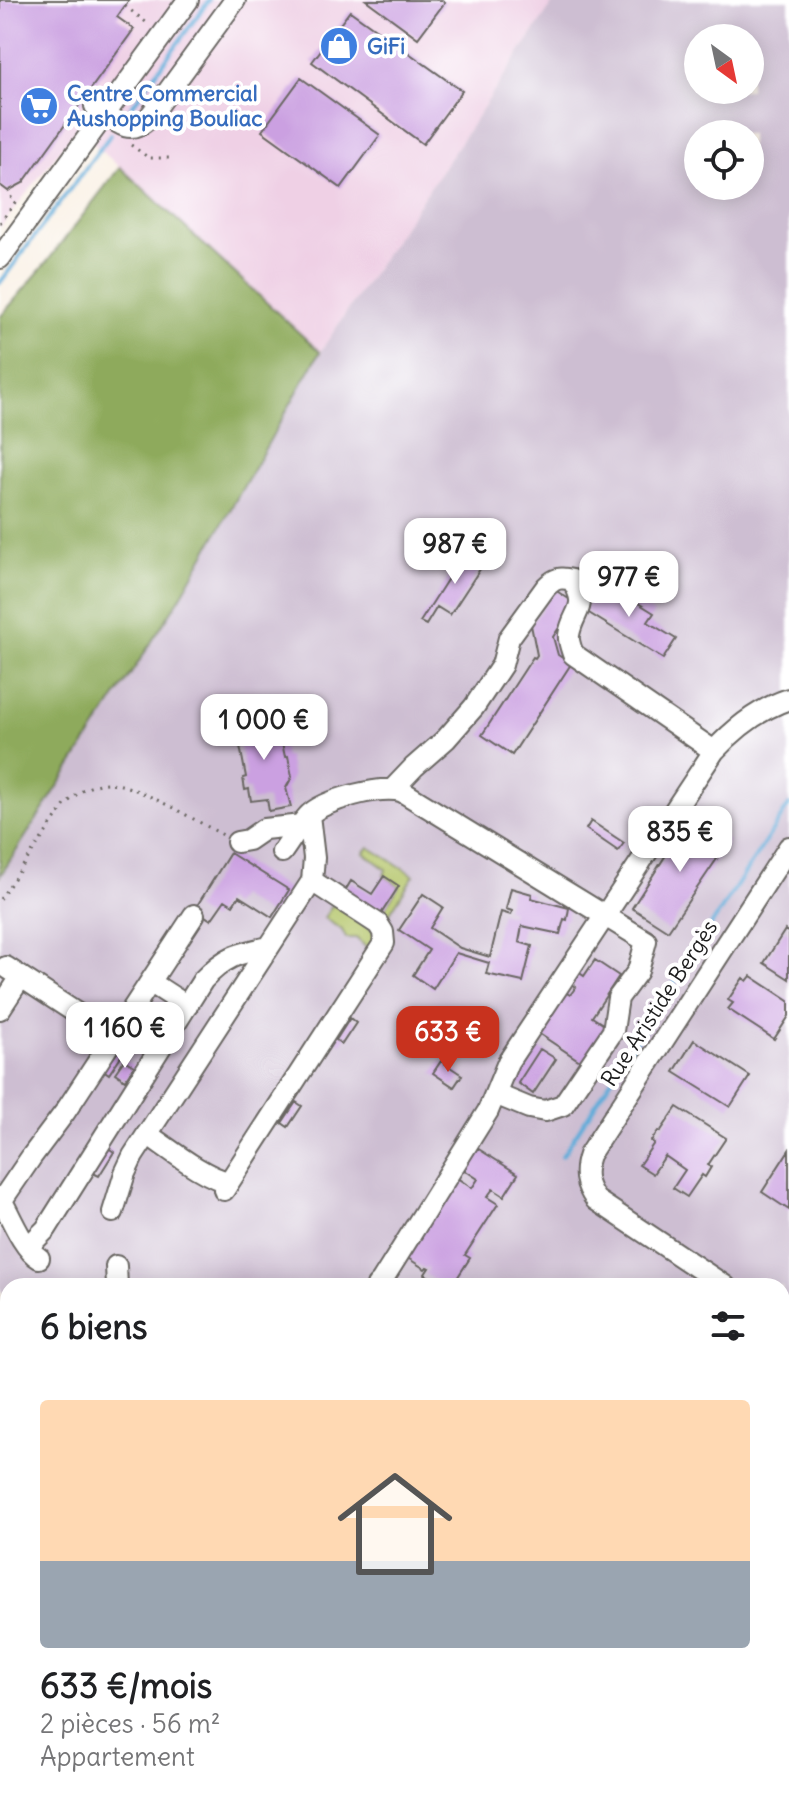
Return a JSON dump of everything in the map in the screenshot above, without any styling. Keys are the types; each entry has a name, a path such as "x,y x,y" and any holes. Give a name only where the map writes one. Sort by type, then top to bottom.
{"street":[{"path":"0,258 172,0"},
{"path":"0,237 188,0"},
{"path":"101,110 127,128 141,125 235,0"},
{"path":"394,788 458,727 502,665 509,638 546,587 560,577 572,580 579,590 581,606 569,636 573,654 714,751"},
{"path":"383,1278 488,1111 508,1062 714,751 732,731 769,706 789,699"},
{"path":"282,852 305,820 326,802 394,788 646,941 638,971 618,998 613,1031 563,1105 545,1111 495,1094"},
{"path":"237,842 248,840 264,829 305,820"},
{"path":"113,1212 125,1173 147,1134 312,881 314,858 305,820"},
{"name":"Rue Aristide Bergès","path":"713,1278 606,1209 589,1190 585,1167 589,1155 789,847"},
{"path":"147,1134 226,1186 384,943 378,924 312,881"},
{"path":"194,915 65,1112 1,1199 7,1227 33,1251 35,1240 46,1229 203,980 218,964 237,954 269,947"},
{"path":"0,1009 13,972 113,1037"},
{"path":"150,982 187,1006"}],"path":[{"path":"125,6 147,23"},
{"path":"130,144 149,158 169,158"},
{"path":"0,223 16,201 6,194"},
{"path":"0,899 65,805 94,785 110,783 128,787 237,842"}],"shaded area":[{"path":"0,0 555,0 320,352 77,128 0,228"},
{"path":"555,0 789,0 789,1278 0,1278 0,876 180,598 320,352"}],"green space":[{"path":"120,167 320,352 180,598 0,876 0,317"},
{"path":"369,847 414,875 384,922 377,920 399,886 384,876 386,869 364,853"},
{"path":"335,901 378,935 368,949 356,938 346,938 342,930 324,918"}],"building":[{"name":"Centre Commercial Aushopping Bouliac","path":"0,0 129,0 117,17 134,29 23,183 8,191 0,185"},
{"path":"366,0 442,0 445,2 418,38"},
{"path":"350,11 462,91 423,144 312,62"},
{"path":"301,78 380,135 341,188 262,131"},
{"path":"465,552 484,563 450,615 437,607 426,625 420,622"},
{"path":"603,581 654,613 648,622 676,639 663,659 584,610"},
{"path":"555,590 575,603 553,637 558,655 571,664 512,755 482,735 537,655 531,625"},
{"path":"264,716 265,721 277,719 280,744 285,757 288,756 292,777 286,788 291,807 269,811 267,799 251,801 249,789 245,790 243,778 246,777 235,720"},
{"path":"691,816 729,841 668,931 632,908"},
{"path":"591,821 624,843 618,851 586,829"},
{"path":"230,853 289,890 272,917 239,896 233,905 225,900 211,920 195,909"},
{"path":"384,876 399,886 377,920 342,896 351,881 372,894"},
{"path":"511,888 532,894 531,898 569,908 560,934 522,926 519,942 532,946 523,982 486,974 489,963 456,953 433,989 413,975 429,950 399,930 423,894 443,907 430,928 460,948 490,957 501,912 511,915 512,911 506,909"},
{"path":"785,930 789,933 789,979 764,963"},
{"path":"595,960 619,976 592,1017 609,1028 586,1065 538,1033 565,992 570,995 576,987 571,983 578,972 584,976"},
{"path":"751,976 789,1001 789,1016 774,1039 728,1009 733,1003 728,1000 743,978 747,981"},
{"path":"350,1018 356,1023 342,1044 336,1040"},
{"path":"694,1040 750,1076 730,1107 674,1072"},
{"path":"118,1045 125,1050 109,1074 102,1069"},
{"path":"540,1049 556,1059 533,1094 518,1083"},
{"path":"124,1060 134,1066 125,1080 115,1073"},
{"path":"441,1061 462,1075 454,1087 433,1073"},
{"path":"296,1102 302,1106 288,1127 282,1123"},
{"path":"677,1107 726,1138 708,1165 711,1167 705,1177 702,1175 687,1197 673,1188 685,1170 665,1156 653,1174 639,1165 654,1143 651,1141"},
{"path":"107,1147 114,1152 99,1176 91,1172"},
{"path":"477,1148 518,1174 504,1196 493,1189 487,1197 498,1204 465,1255 470,1258 457,1278 431,1278 425,1274 429,1268 425,1269 406,1257 457,1178 472,1188 478,1179 463,1169"},
{"path":"789,1150 789,1210 762,1192"}],"waterway":[{"path":"127,113 209,0"},
{"path":"0,283 111,134"},
{"path":"562,1156 789,805"}],"place":[{"name":"GiFi","path":"339,46"},
{"name":"Centre Commercial Aushopping Bouliac","path":"39,106"}]}
